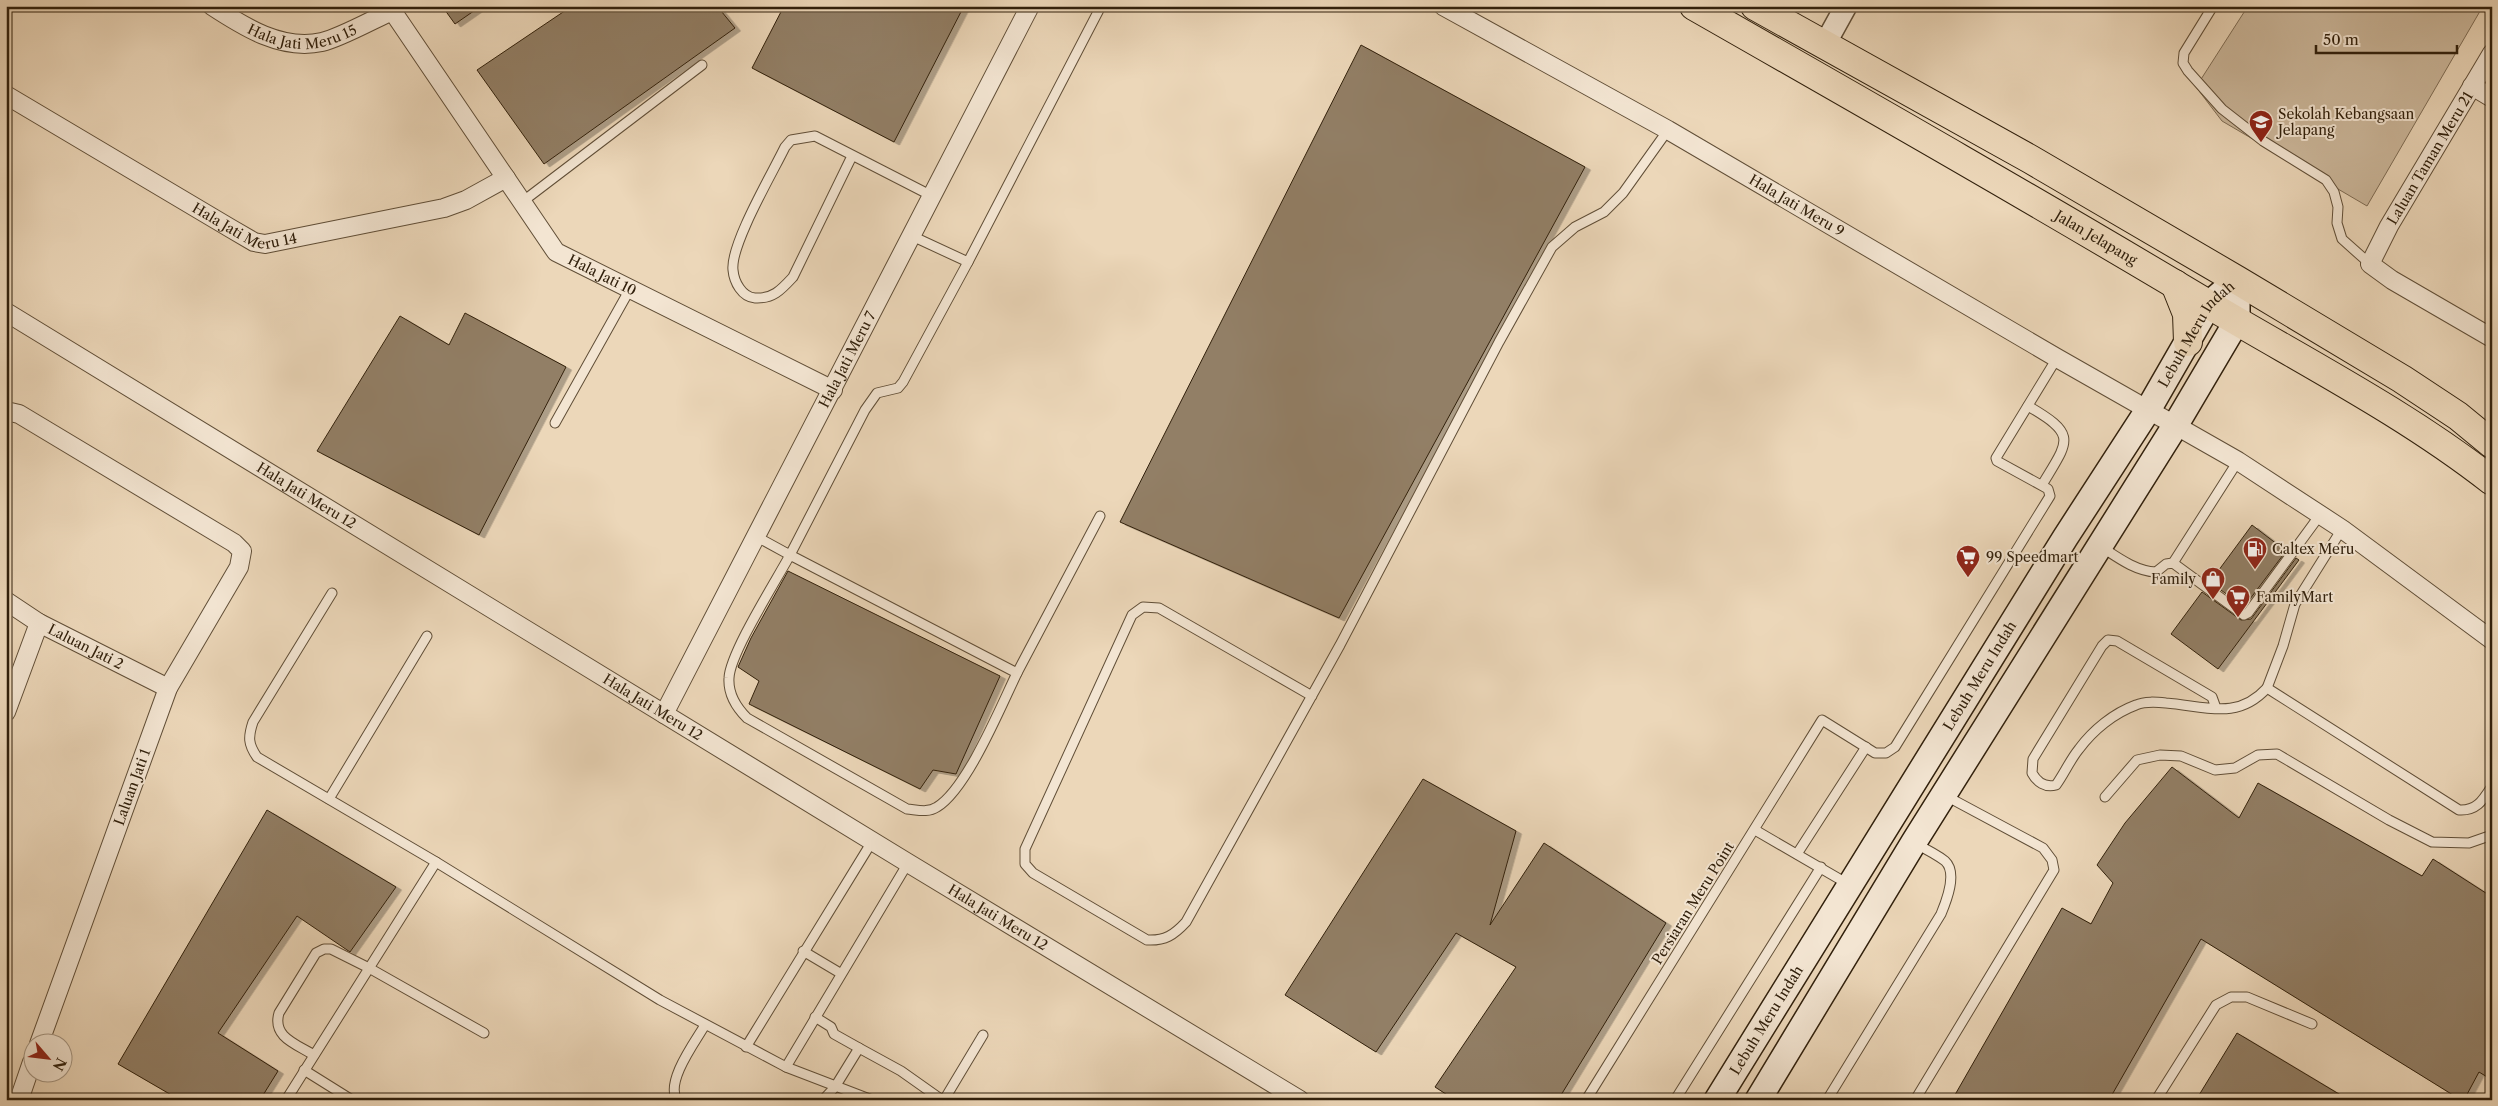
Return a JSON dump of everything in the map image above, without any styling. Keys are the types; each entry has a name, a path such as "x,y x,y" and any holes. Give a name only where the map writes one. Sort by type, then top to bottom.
{"main road":[{"name":"Jalan Jelapang","path":"1694,6 1871,107 2373,401 2468,462 2492,480"},
{"path":"1755,6 2030,159 2237,280 2458,416 2492,444"},
{"path":"1753,40 1794,50 1824,44"},
{"path":"1824,44 1826,60 1832,73 1844,86 1871,107"},
{"name":"Lebuh Meru Indah","path":"1717,1100 2060,546 2148,410 2209,304 2237,280"},
{"name":"Lebuh Meru Indah","path":"1758,1100 1914,842 2175,426 2237,321 2237,280"},
{"path":"2175,284 2187,314 2188,342"}],"street":[{"name":"Hala Jati Meru 15","path":"212,6 250,30 290,42 322,42 391,8"},
{"name":"Hala Jati Meru 7","path":"664,714 1030,6"},
{"name":"Hala Jati Meru 9","path":"1443,6 1668,130 2057,358 2238,461 2342,529 2492,640"},
{"path":"1824,44 1846,6"},
{"name":"Hala Jati 10","path":"391,8 556,252 833,390"},
{"name":"Laluan Taman Meru 21","path":"2370,264 2389,226 2492,52"},
{"path":"2472,86 2492,98"},
{"name":"Hala Jati Meru 14","path":"6,95 254,242 265,244 444,208 466,200 506,178"},
{"path":"2370,264 2392,280 2492,338"},
{"name":"Hala Jati Meru 12","path":"6,312 1300,1100"},
{"name":"Laluan Jati 1","path":"6,411 19,414 234,544 242,551 239,567 168,688 43,1034"},
{"name":"Laluan Jati 2","path":"6,601 39,624 168,688"},
{"path":"6,712 39,624"},
{"path":"19,1100 24,1084"}],"lane":[{"path":"1100,516 961,784 936,808 926,811 908,809 747,718 737,708 730,690 731,662 790,555 865,410 877,394 898,388 903,382 968,262 1101,6"},
{"path":"2213,6 2184,53 2183,63 2222,109 2263,141 2326,180 2334,192 2338,207 2337,223 2342,238 2370,264"},
{"path":"522,202 702,65"},
{"path":"1312,696 1159,608 1143,608 1132,615 1025,849 1025,864 1034,873 1147,940 1162,941 1176,933 1186,922 1312,696 1494,350 1552,247 1575,227 1604,212 1611,206 1623,193 1668,130"},
{"path":"852,156 792,277 780,291 768,298 751,298 740,291 733,270 741,238 785,147 791,140 815,136 932,196"},
{"path":"912,236 968,262"},
{"path":"555,423 630,289"},
{"path":"1797,854 1866,747 1875,753 1886,753 1896,747 2050,496 2050,491 2042,485 1996,459 2057,358"},
{"path":"2028,406 2053,420 2060,427 2065,439 2061,453 2042,485"},
{"path":"2100,546 2136,568 2148,572 2156,572 2166,564 2173,562 2238,461"},
{"path":"2173,562 2244,615 2248,613 2320,515"},
{"path":"2216,708 2212,698 2117,641 2108,640 2102,646 2032,760 2032,773 2042,784 2056,785 2078,749 2097,729 2113,717 2138,704 2152,702 2216,708 2232,709 2246,706 2266,688 2283,646 2295,604 2342,529"},
{"path":"757,537 1017,673"},
{"path":"332,593 253,722 249,735 249,746 258,757 436,862 660,1000 786,1067 872,1100"},
{"path":"329,799 427,636"},
{"path":"2266,688 2459,810 2473,809 2478,806 2492,786"},
{"name":"Persiaran Meru Point","path":"1586,1100 1822,720 1866,747"},
{"path":"2105,797 2137,760 2160,755 2181,756 2215,770 2235,768 2258,755 2277,754 2389,820 2432,842 2469,844 2492,835"},
{"path":"1915,1100 2054,870 2052,860 2043,848 1944,795"},
{"path":"1755,830 1821,867 1850,886"},
{"path":"746,1047 872,840"},
{"path":"1828,1100 1941,914 1950,892 1949,869 1946,862 1914,842"},
{"path":"286,1100 436,862"},
{"path":"786,1067 840,973 908,863"},
{"path":"1675,1100 1821,867"},
{"path":"314,1055 282,1036 278,1029 277,1020 279,1013 313,957 324,949 331,949 369,968 484,1033"},
{"path":"803,951 840,973"},
{"path":"2156,1100 2216,1006 2231,997 2247,997 2312,1024"},
{"path":"815,1017 831,1027 834,1034 901,1071 943,1100 983,1035"},
{"path":"677,1100 673,1093 674,1081 706,1025"},
{"path":"824,1100 836,1086 859,1048"},
{"path":"304,1070 352,1100"}],"shaded area":[{"path":"2248,6 2483,6 2367,206 2222,121 2196,87"}],"building":[{"path":"442,6 481,6 455,24"},
{"path":"572,6 717,6 735,28 544,164 477,70"},
{"path":"784,6 964,6 894,142 752,68"},
{"path":"1361,45 1585,167 1339,618 1120,522"},
{"path":"465,313 566,367 479,535 317,451 400,316 449,345"},
{"name":"Caltex Meru","path":"2252,525 2286,551 2244,607 2210,582"},
{"path":"2296,558 2299,560 2218,669 2171,634 2202,592 2241,620 2251,619"},
{"path":"788,571 1000,676 956,774 933,770 920,789 749,704 759,681 738,667 751,638"},
{"path":"2172,767 2239,818 2258,783 2422,876 2433,859 2492,897 2492,1080 2479,1072 2464,1100 2461,1100 2201,939 2109,1100 1952,1100 2062,908 2091,924 2113,883 2097,865 2125,823"},
{"path":"1423,779 1516,831 1490,925 1544,843 1666,923 1558,1100 1455,1100 1435,1087 1516,967 1456,933 1376,1052 1285,995"},
{"path":"267,810 396,887 350,952 297,916 218,1033 278,1071 260,1100 180,1100 118,1064"},
{"path":"2237,1033 2349,1100 2196,1100"}],"place":[{"name":"Sekolah Kebangsaan Jelapang","path":"2261,143"},
{"name":"Caltex Meru","path":"2255,570"},
{"name":"99 Speedmart","path":"1968,578"},
{"name":"Family","path":"2213,600"},
{"name":"FamilyMart","path":"2238,618"}]}
